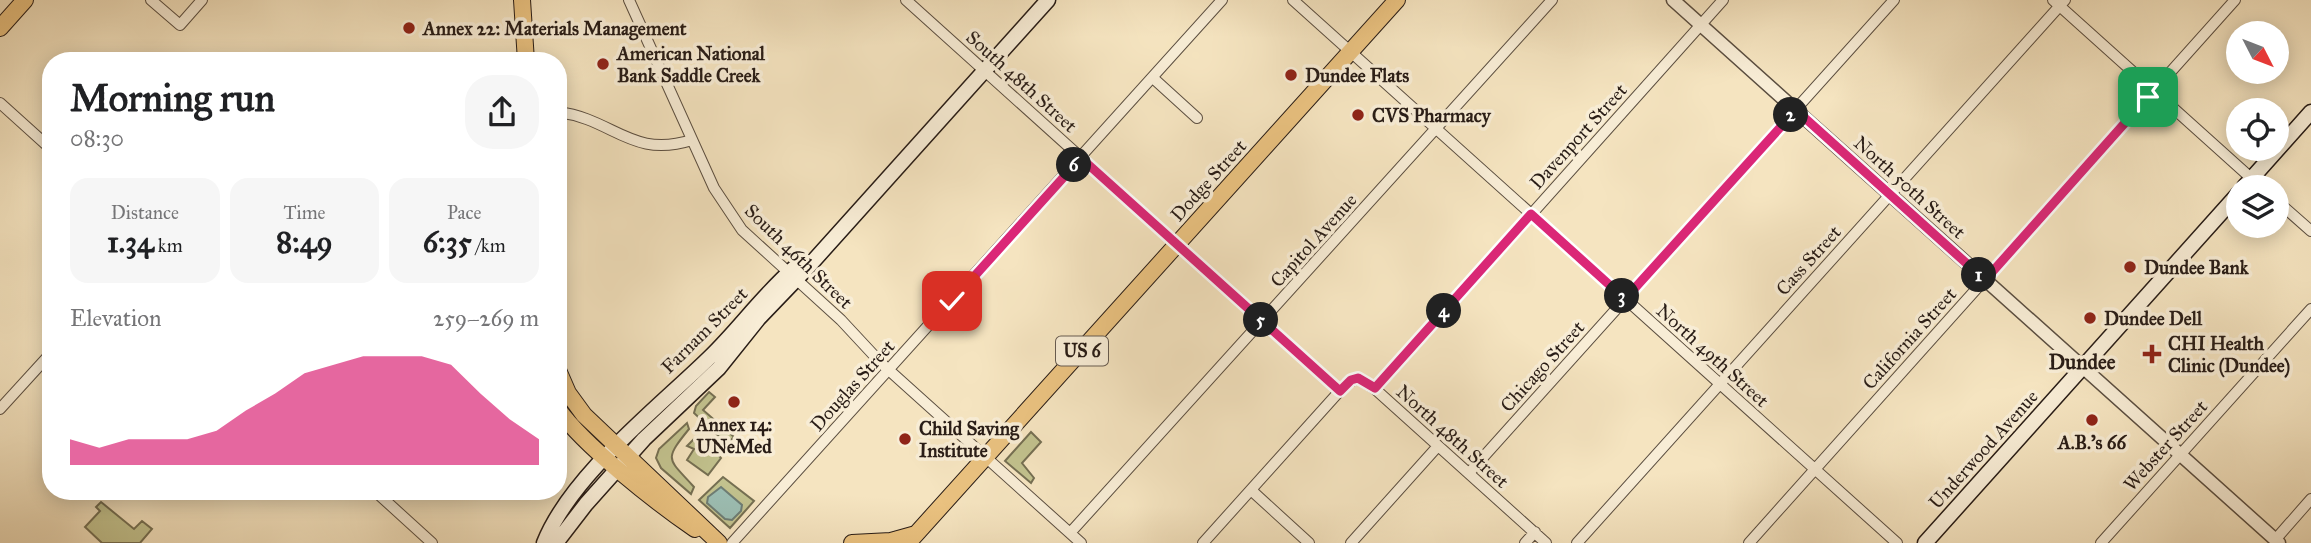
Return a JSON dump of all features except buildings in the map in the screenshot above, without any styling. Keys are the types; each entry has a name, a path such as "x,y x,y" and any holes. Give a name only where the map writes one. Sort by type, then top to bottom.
{"main road":[{"path":"0,27 25,0"},
{"path":"522,0 526,52"},
{"name":"Farnam Street","path":"544,543 562,511 618,456 719,368 792,276 907,157 1048,0"},
{"name":"Dodge Street","path":"912,538 1397,0"},
{"path":"522,52 525,41"},
{"path":"2259,175 2311,112"},
{"name":"Underwood Avenue","path":"1925,543 2226,207"},
{"path":"567,389 575,405 618,456 672,513 717,543"},
{"path":"567,420 581,436 618,456"},
{"name":"Farnam Street","path":"556,543 618,456"},
{"path":"852,543 912,538"}],"street":[{"path":"151,0 180,25 202,0"},
{"name":"South 46th Street","path":"629,0 692,140 730,214 742,230 889,370 1081,543"},
{"name":"South 48th Street","path":"905,0 1178,245"},
{"name":"Douglas Street","path":"732,543 1222,0"},
{"name":"North 49th Street","path":"1293,0 1897,543"},
{"name":"Capitol Avenue","path":"1070,533 1552,0"},
{"name":"North 50th Street","path":"1673,0 2272,540"},
{"name":"Davenport Street","path":"1375,388 1723,0"},
{"name":"Chicago Street","path":"1469,473 1894,0"},
{"name":"California Street","path":"1749,543 2235,0"},
{"path":"2059,2 2243,175"},
{"name":"Cass Street","path":"1577,543 1890,195 2059,2"},
{"path":"1153,78 1197,118"},
{"path":"0,103 42,141"},
{"path":"567,114 600,123 632,141 646,145 663,147 692,140"},
{"path":"2289,212 2311,231"},
{"path":"1178,245 1340,391 1203,543"},
{"name":"Webster Street","path":"2101,543 2311,309"},
{"path":"0,409 42,363"},
{"name":"North 48th Street","path":"1340,391 1351,380 1358,378 1375,388 1546,543"},
{"path":"1351,543 1438,446"},
{"path":"1251,490 1309,543"},
{"path":"2272,540 2311,499"},
{"path":"385,500 432,543"},
{"path":"1525,543 1535,533"}],"green space":[{"path":"709,392 715,397 703,410 734,437 727,444 694,413 696,406"},
{"path":"687,423 689,429 675,447 672,459 694,487 691,494 661,468 656,458 659,449"},
{"path":"1031,432 1041,442 1022,463 1034,478 1031,483 1005,461"},
{"path":"702,437 721,458 708,475 687,460 694,449 687,446 695,438"},
{"path":"723,477 754,501 730,528 699,500"},
{"path":"101,502 134,529 142,521 152,529 140,543 102,543 85,527 100,511 96,507"}],"water":[{"path":"721,487 742,505 741,511 732,520 725,519 707,503 708,497"}],"place":[{"name":"Annex 22: Materials Management","path":"409,28"},
{"name":"American National Bank Saddle Creek","path":"603,64"},
{"name":"Dundee Flats","path":"1291,75"},
{"name":"CVS Pharmacy","path":"1358,115"},
{"name":"Dundee Bank","path":"2130,267"},
{"name":"Dundee Dell","path":"2090,318"},
{"name":"CHI Health Clinic (Dundee)","path":"2152,354"},
{"name":"Annex 14: UNeMed","path":"734,402"},
{"name":"A.B.'s 66","path":"2092,420"},
{"name":"Child Saving Institute","path":"905,439"}],"district":[{"name":"Dundee","path":"2082,362"}],"route":[{"path":"952,301 1081,158 1340,391 1351,380 1358,378 1375,388 1531,214 1625,299 1796,110 1985,280 2148,97"}]}
